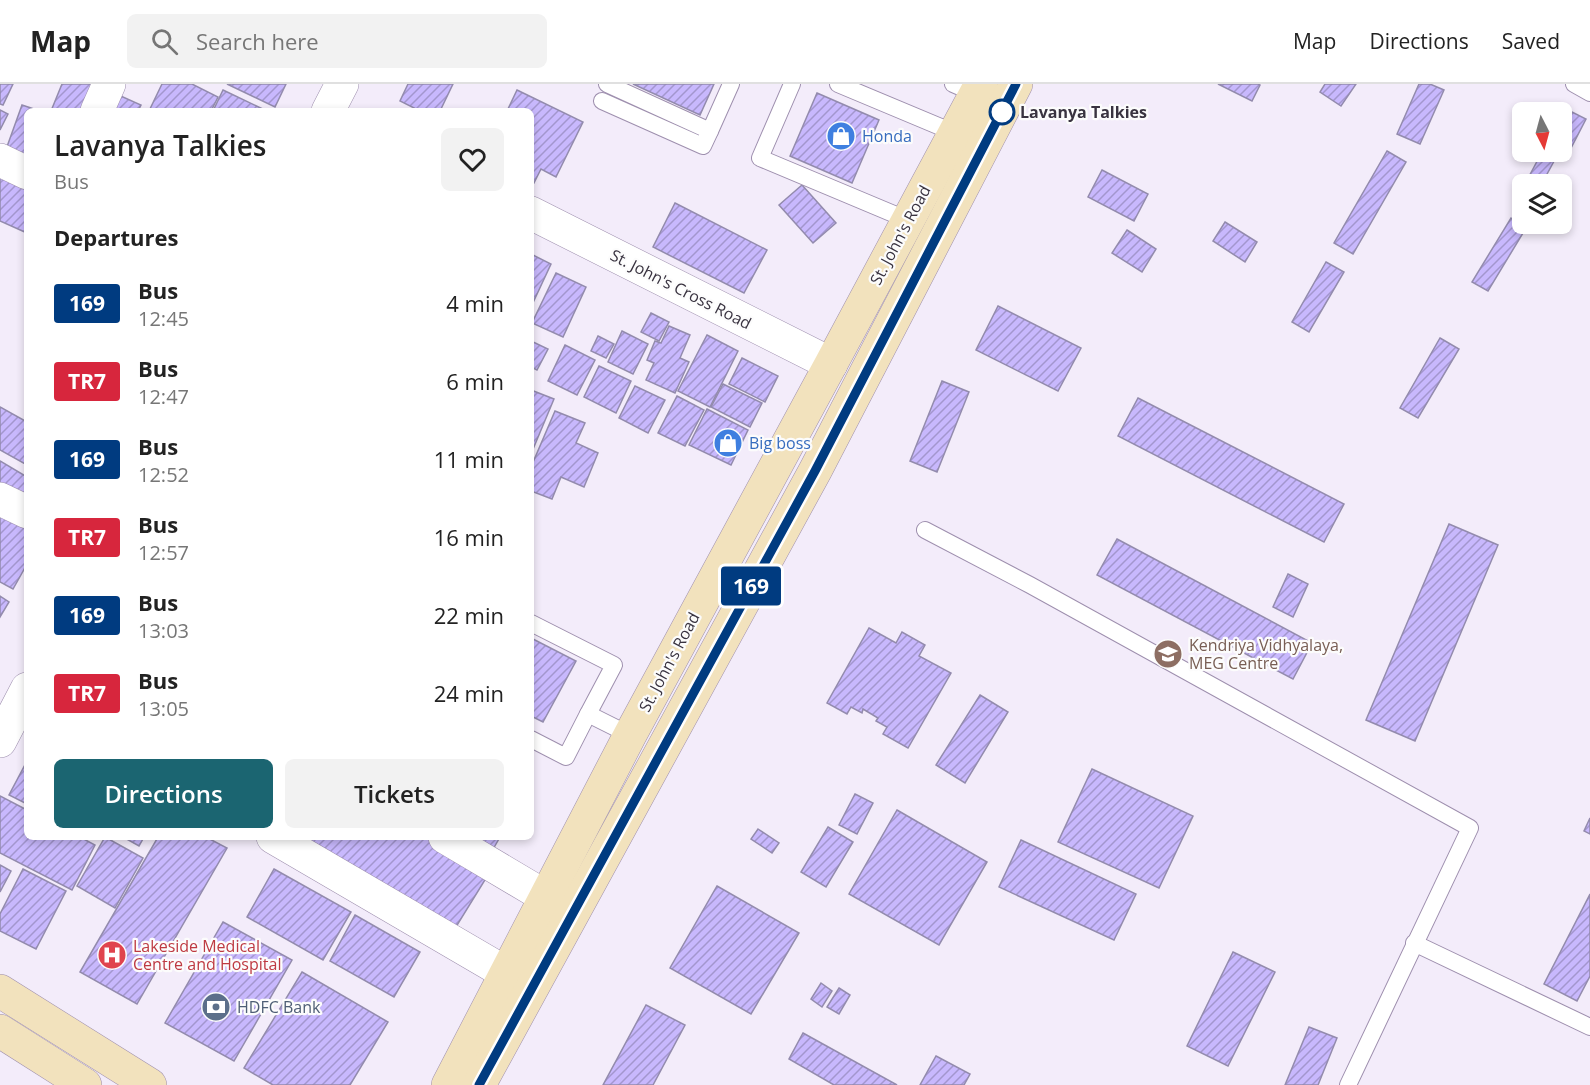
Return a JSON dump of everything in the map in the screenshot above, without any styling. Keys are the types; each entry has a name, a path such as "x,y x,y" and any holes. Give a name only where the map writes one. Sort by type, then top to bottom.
{"main road":[{"name":"St. John's Road","path":"479,1085 815,471 1016,84"},
{"name":"St. John's Road","path":"448,1085 630,735 955,133 970,87"},
{"path":"0,991 150,1085"},
{"path":"0,1031 85,1085"}],"street":[{"path":"98,108 109,84"},
{"path":"330,108 342,84"},
{"path":"0,160 24,172"},
{"name":"St. John's Cross Road","path":"534,215 831,364"},
{"path":"0,499 24,511"},
{"path":"0,741 24,695"},
{"path":"278,840 506,973"},
{"path":"450,840 546,897"}],"lane":[{"path":"607,84 710,131"},
{"path":"602,101 703,146 731,84"},
{"path":"792,84 760,158 908,220"},
{"path":"838,84 955,133"},
{"path":"1574,84 1590,93"},
{"path":"925,530 1030,585 1470,828 1348,1085"},
{"path":"534,625 614,665 566,756 534,740"},
{"path":"588,714 630,735"},
{"path":"1414,943 1590,1027"}],"building":[{"path":"0,84 13,84 3,105 0,104"},
{"path":"62,84 93,84 89,108 52,108"},
{"path":"162,84 192,84 218,97 212,108 150,108"},
{"path":"227,84 286,84 275,107"},
{"path":"408,84 453,84 441,108 414,108 400,101"},
{"path":"633,84 714,84 700,115"},
{"path":"1218,84 1258,84 1260,85 1252,101"},
{"path":"1325,84 1356,84 1341,106 1320,92"},
{"path":"1419,84 1430,84 1444,90 1420,144 1397,134"},
{"path":"223,90 261,108 214,108"},
{"path":"517,90 583,122 556,177 541,169 534,183 534,108 508,108"},
{"path":"114,93 141,105 140,108 107,108"},
{"path":"817,93 879,120 852,183 790,156"},
{"path":"22,105 31,108 24,108 24,162 4,155"},
{"path":"0,110 8,114 0,130"},
{"path":"1572,112 1586,119 1572,146"},
{"path":"1387,151 1406,162 1353,254 1334,243"},
{"path":"1537,162 1554,162 1547,174 1530,174"},
{"path":"1102,170 1148,194 1134,221 1088,197"},
{"path":"0,177 24,189 24,232 0,221"},
{"path":"802,185 836,223 813,243 779,205"},
{"path":"675,203 767,250 744,293 653,247"},
{"path":"1511,218 1512,234 1522,234 1488,291 1472,282"},
{"path":"1225,222 1257,242 1245,262 1213,241"},
{"path":"1127,230 1156,249 1142,272 1112,253"},
{"path":"534,256 551,264 534,301"},
{"path":"1326,262 1344,272 1309,332 1292,322"},
{"path":"556,273 586,287 563,337 534,324 534,319"},
{"path":"998,306 1081,348 1058,391 976,350"},
{"path":"651,313 669,322 659,341 641,332"},
{"path":"669,326 690,335 680,358 689,362 675,393 646,380 654,363 647,360 655,341 661,343"},
{"path":"622,331 648,344 633,374 608,362"},
{"path":"707,335 738,351 710,407 678,391"},
{"path":"598,336 614,344 606,358 591,351"},
{"path":"1440,338 1459,349 1418,418 1400,408"},
{"path":"534,342 548,349 537,370 534,368"},
{"path":"565,345 595,360 577,395 548,381"},
{"path":"742,358 778,376 765,402 729,384"},
{"path":"599,366 631,381 616,413 584,397"},
{"path":"942,381 969,392 937,472 910,461"},
{"path":"723,384 762,403 750,427 711,407"},
{"path":"635,386 665,400 648,433 619,418"},
{"path":"534,391 554,399 534,447"},
{"path":"677,396 704,410 685,446 658,433"},
{"path":"1138,398 1344,504 1324,542 1118,436"},
{"path":"0,407 24,420 24,463 0,450"},
{"path":"707,409 748,430 731,465 689,445"},
{"path":"555,411 585,423 576,443 598,453 584,487 561,477 552,499 534,492 534,460"},
{"path":"0,461 24,475 24,499 0,486"},
{"path":"0,514 24,526 24,569 13,589 0,582"},
{"path":"1449,524 1498,545 1415,741 1366,720"},
{"path":"1117,539 1312,643 1293,679 1097,575"},
{"path":"1288,574 1308,584 1293,617 1273,607"},
{"path":"0,596 9,602 0,617"},
{"path":"869,628 896,643 902,632 925,645 919,656 951,673 908,748 883,734 887,727 863,709 862,713 851,707 847,714 827,703"},
{"path":"534,640 576,661 543,722 534,718"},
{"path":"980,695 1008,712 965,783 936,765"},
{"path":"24,767 24,802 9,795"},
{"path":"1092,769 1193,816 1159,888 1058,842"},
{"path":"855,794 873,803 857,834 839,825"},
{"path":"0,796 24,808 24,840 86,840 95,845 72,890 0,853"},
{"path":"897,810 987,862 939,945 849,894"},
{"path":"1590,818 1590,834 1584,831"},
{"path":"828,827 853,842 826,887 801,872"},
{"path":"758,829 779,843 772,853 751,839"},
{"path":"103,840 110,840 143,858 115,908 77,886"},
{"path":"128,840 142,840 139,846"},
{"path":"156,840 212,840 227,848 137,1004 80,972"},
{"path":"294,840 430,840 488,875 451,935"},
{"path":"472,840 498,840 492,851"},
{"path":"1021,840 1136,894 1114,940 999,887"},
{"path":"0,865 11,871 0,892"},
{"path":"23,869 66,891 36,949 0,931 0,914"},
{"path":"274,869 351,912 323,960 247,917"},
{"path":"717,886 799,933 751,1014 670,968"},
{"path":"1590,894 1590,976 1577,1001 1544,984"},
{"path":"355,915 420,952 394,997 330,961"},
{"path":"223,922 292,960 234,1061 165,1023"},
{"path":"1233,952 1275,972 1228,1066 1187,1046"},
{"path":"302,972 388,1022 350,1085 273,1085 244,1068"},
{"path":"821,983 832,991 822,1007 811,999"},
{"path":"839,988 850,995 839,1014 827,1007"},
{"path":"646,1005 685,1025 653,1085 603,1085"},
{"path":"1309,1027 1337,1038 1318,1085 1285,1085"},
{"path":"803,1033 897,1085 834,1085 789,1059"},
{"path":"936,1056 970,1074 964,1085 920,1085"}],"bus line":[{"name":"169","path":"479,1085 815,471 1016,84"}],"place":[{"name":"Lavanya Talkies","path":"1002,112"},
{"name":"Honda","path":"841,136"},
{"name":"Big boss","path":"728,443"},
{"name":"Kendriya Vidhyalaya, MEG Centre","path":"1168,654"},
{"name":"Lakeside Medical Centre and Hospital","path":"112,955"},
{"name":"HDFC Bank","path":"216,1007"}]}
